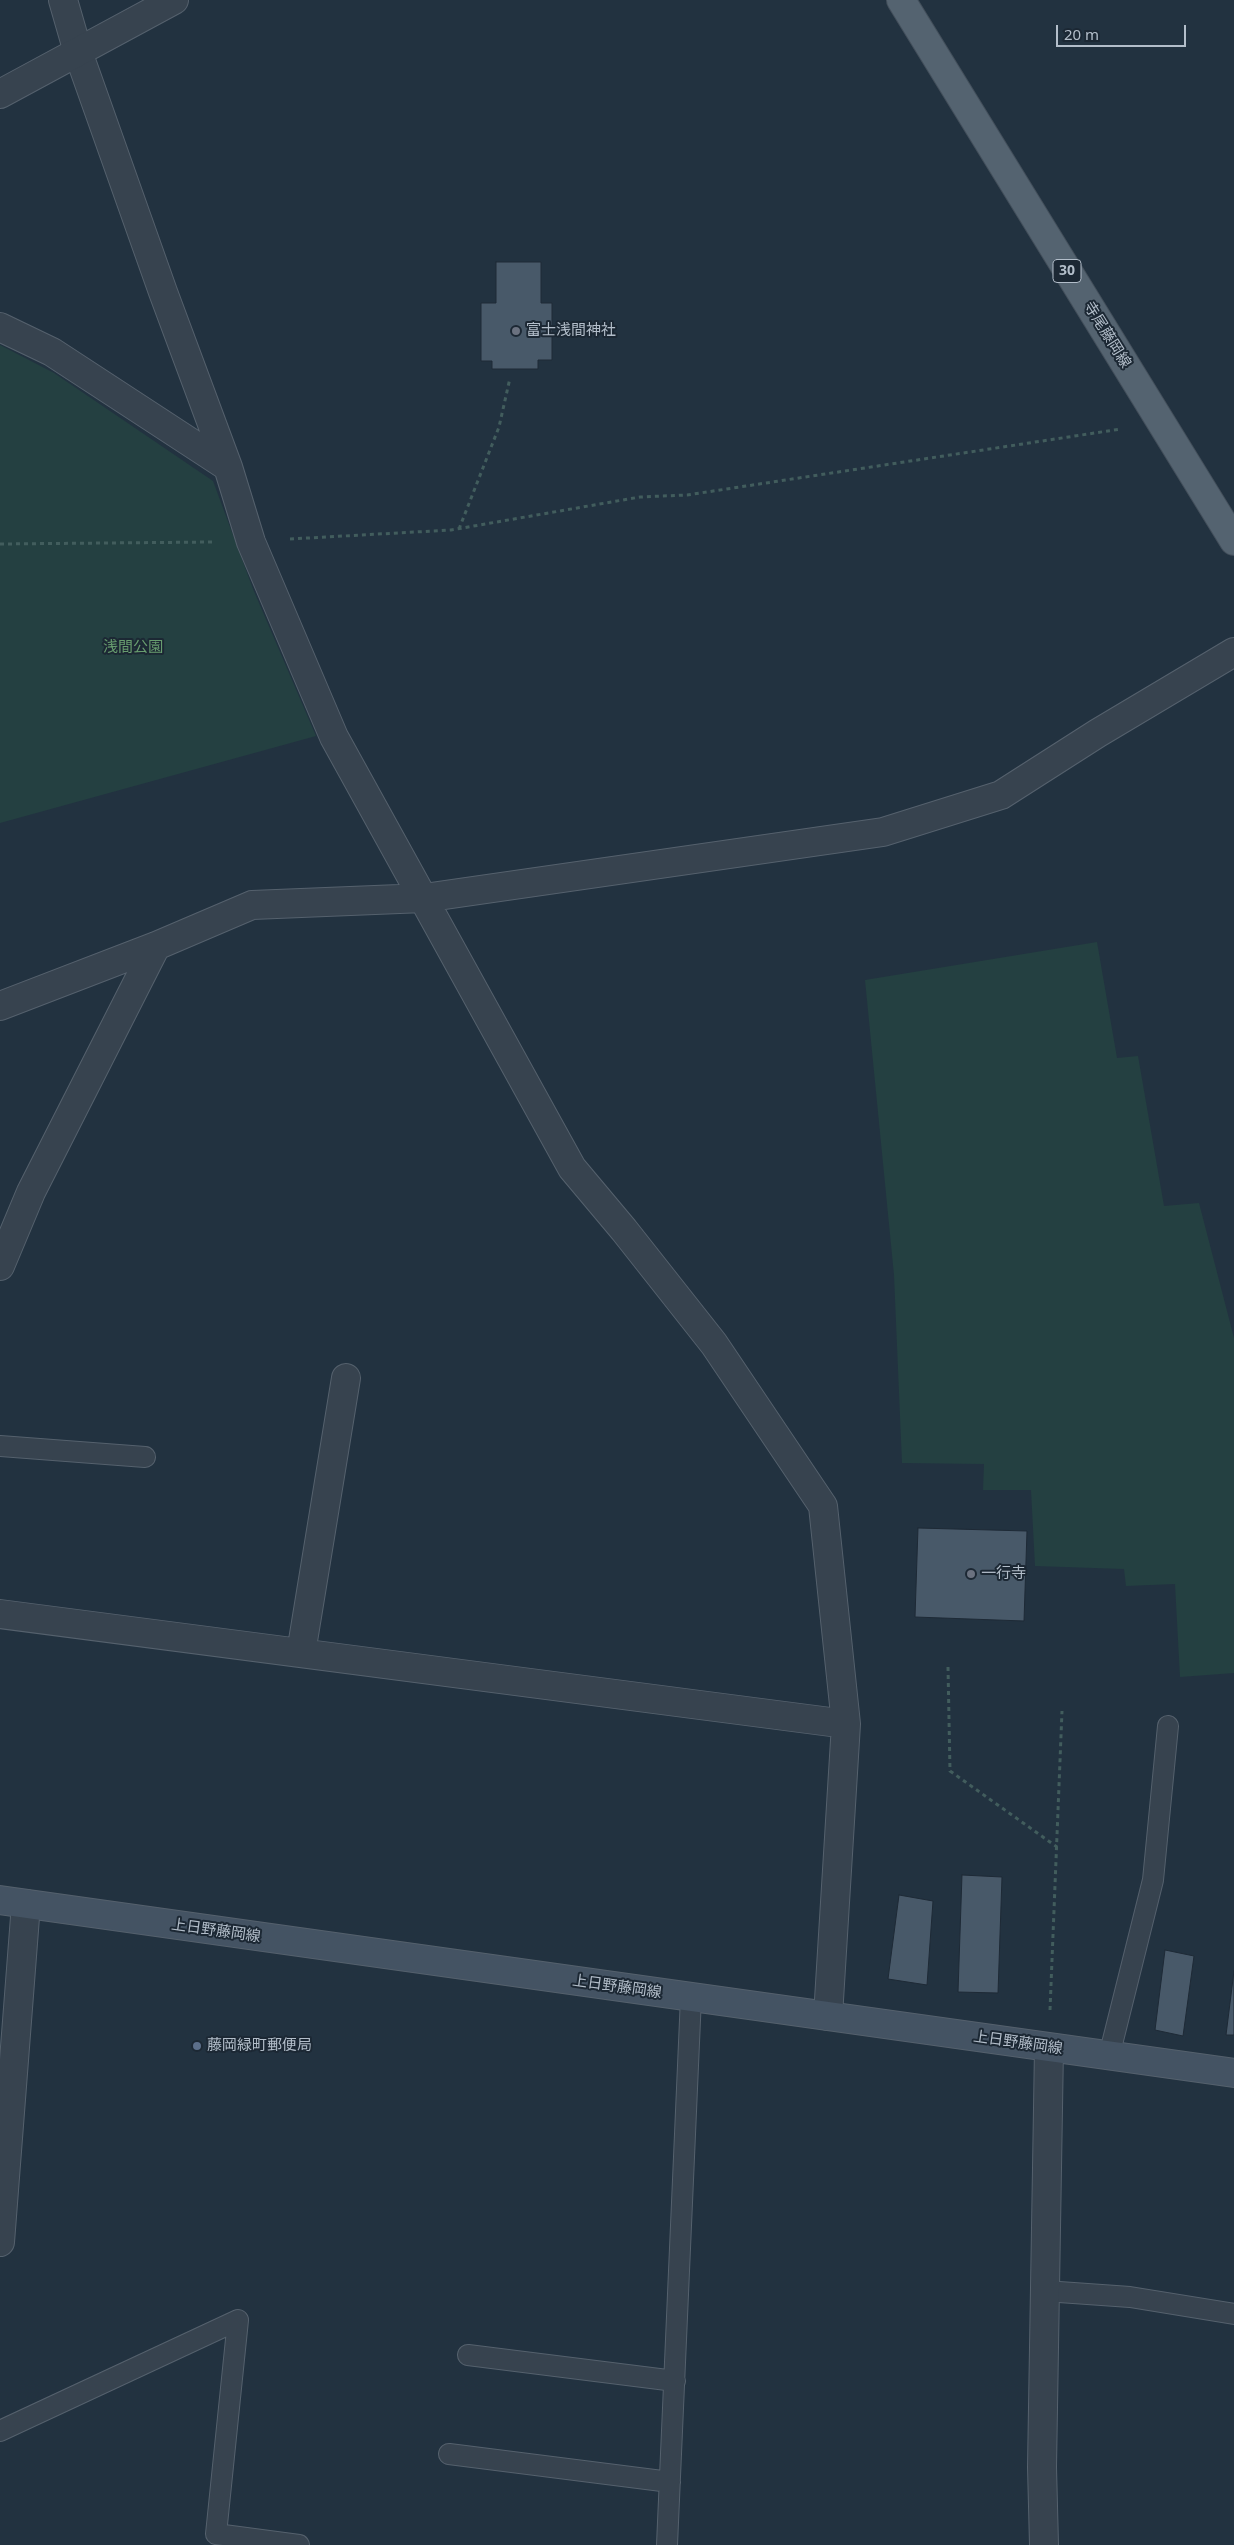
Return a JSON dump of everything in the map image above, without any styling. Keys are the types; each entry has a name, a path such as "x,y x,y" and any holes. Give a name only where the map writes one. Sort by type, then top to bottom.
{"main road":[{"name":"寺尾藤岡線","path":"901,0 1234,541"},
{"name":"上日野藤岡線","path":"13,1902 1234,2073"}],"street":[{"path":"63,0 78,52 162,292 228,467 251,542 334,737 572,1168 624,1230 714,1344 823,1506 846,1724 828,2016"},
{"path":"0,94 174,0"},
{"path":"0,327 52,352 228,467"},
{"path":"0,1006 156,946 252,905 424,898 883,832 1001,795 1098,733 1234,652"},
{"path":"0,1266 31,1192 156,946"},
{"path":"301,1653 346,1378"},
{"path":"0,1614 846,1724"},
{"path":"0,2242 13,1902"},
{"path":"1044,2545 1042,2467 1049,2048"}],"lane":[{"path":"0,1446 145,1458"},
{"path":"1109,2056 1153,1880 1168,1726"},
{"path":"668,2545 691,1997"},
{"path":"1045,2292 1130,2297 1234,2314"},
{"path":"0,2431 238,2320 216,2534 300,2545"},
{"path":"468,2355 675,2381"},
{"path":"449,2454 670,2482"}],"path":[{"path":"459,529 499,427 510,378"},
{"path":"0,544 251,542 459,529 640,497 687,495 1161,423"},
{"path":"948,1667 950,1771 1057,1847"},
{"path":"1049,2048 1062,1711"}],"green space":[{"name":"浅間公園","path":"0,345 54,373 213,481 253,589 316,736 0,823"},
{"path":"1097,942 1117,1058 1138,1056 1164,1206 1199,1203 1234,1338 1234,1673 1180,1677 1175,1584 1126,1586 1124,1569 1035,1566 1031,1490 983,1490 984,1464 902,1463 894,1275 865,980"}],"building":[{"name":"富士浅間神社","path":"496,262 541,262 541,303 552,303 552,360 538,360 538,369 492,369 492,361 481,361 481,303 496,303"},
{"name":"一行寺","path":"918,1528 1027,1531 1024,1621 915,1617"},
{"path":"962,1875 1002,1877 998,1993 958,1992"},
{"path":"899,1895 933,1901 927,1985 888,1979"},
{"path":"1165,1950 1194,1956 1183,2036 1155,2030"},
{"path":"1234,1971 1234,2035 1226,2035"}],"place":[{"name":"富士浅間神社","path":"516,331"},
{"name":"一行寺","path":"971,1574"},
{"name":"藤岡緑町郵便局","path":"197,2046"}]}
